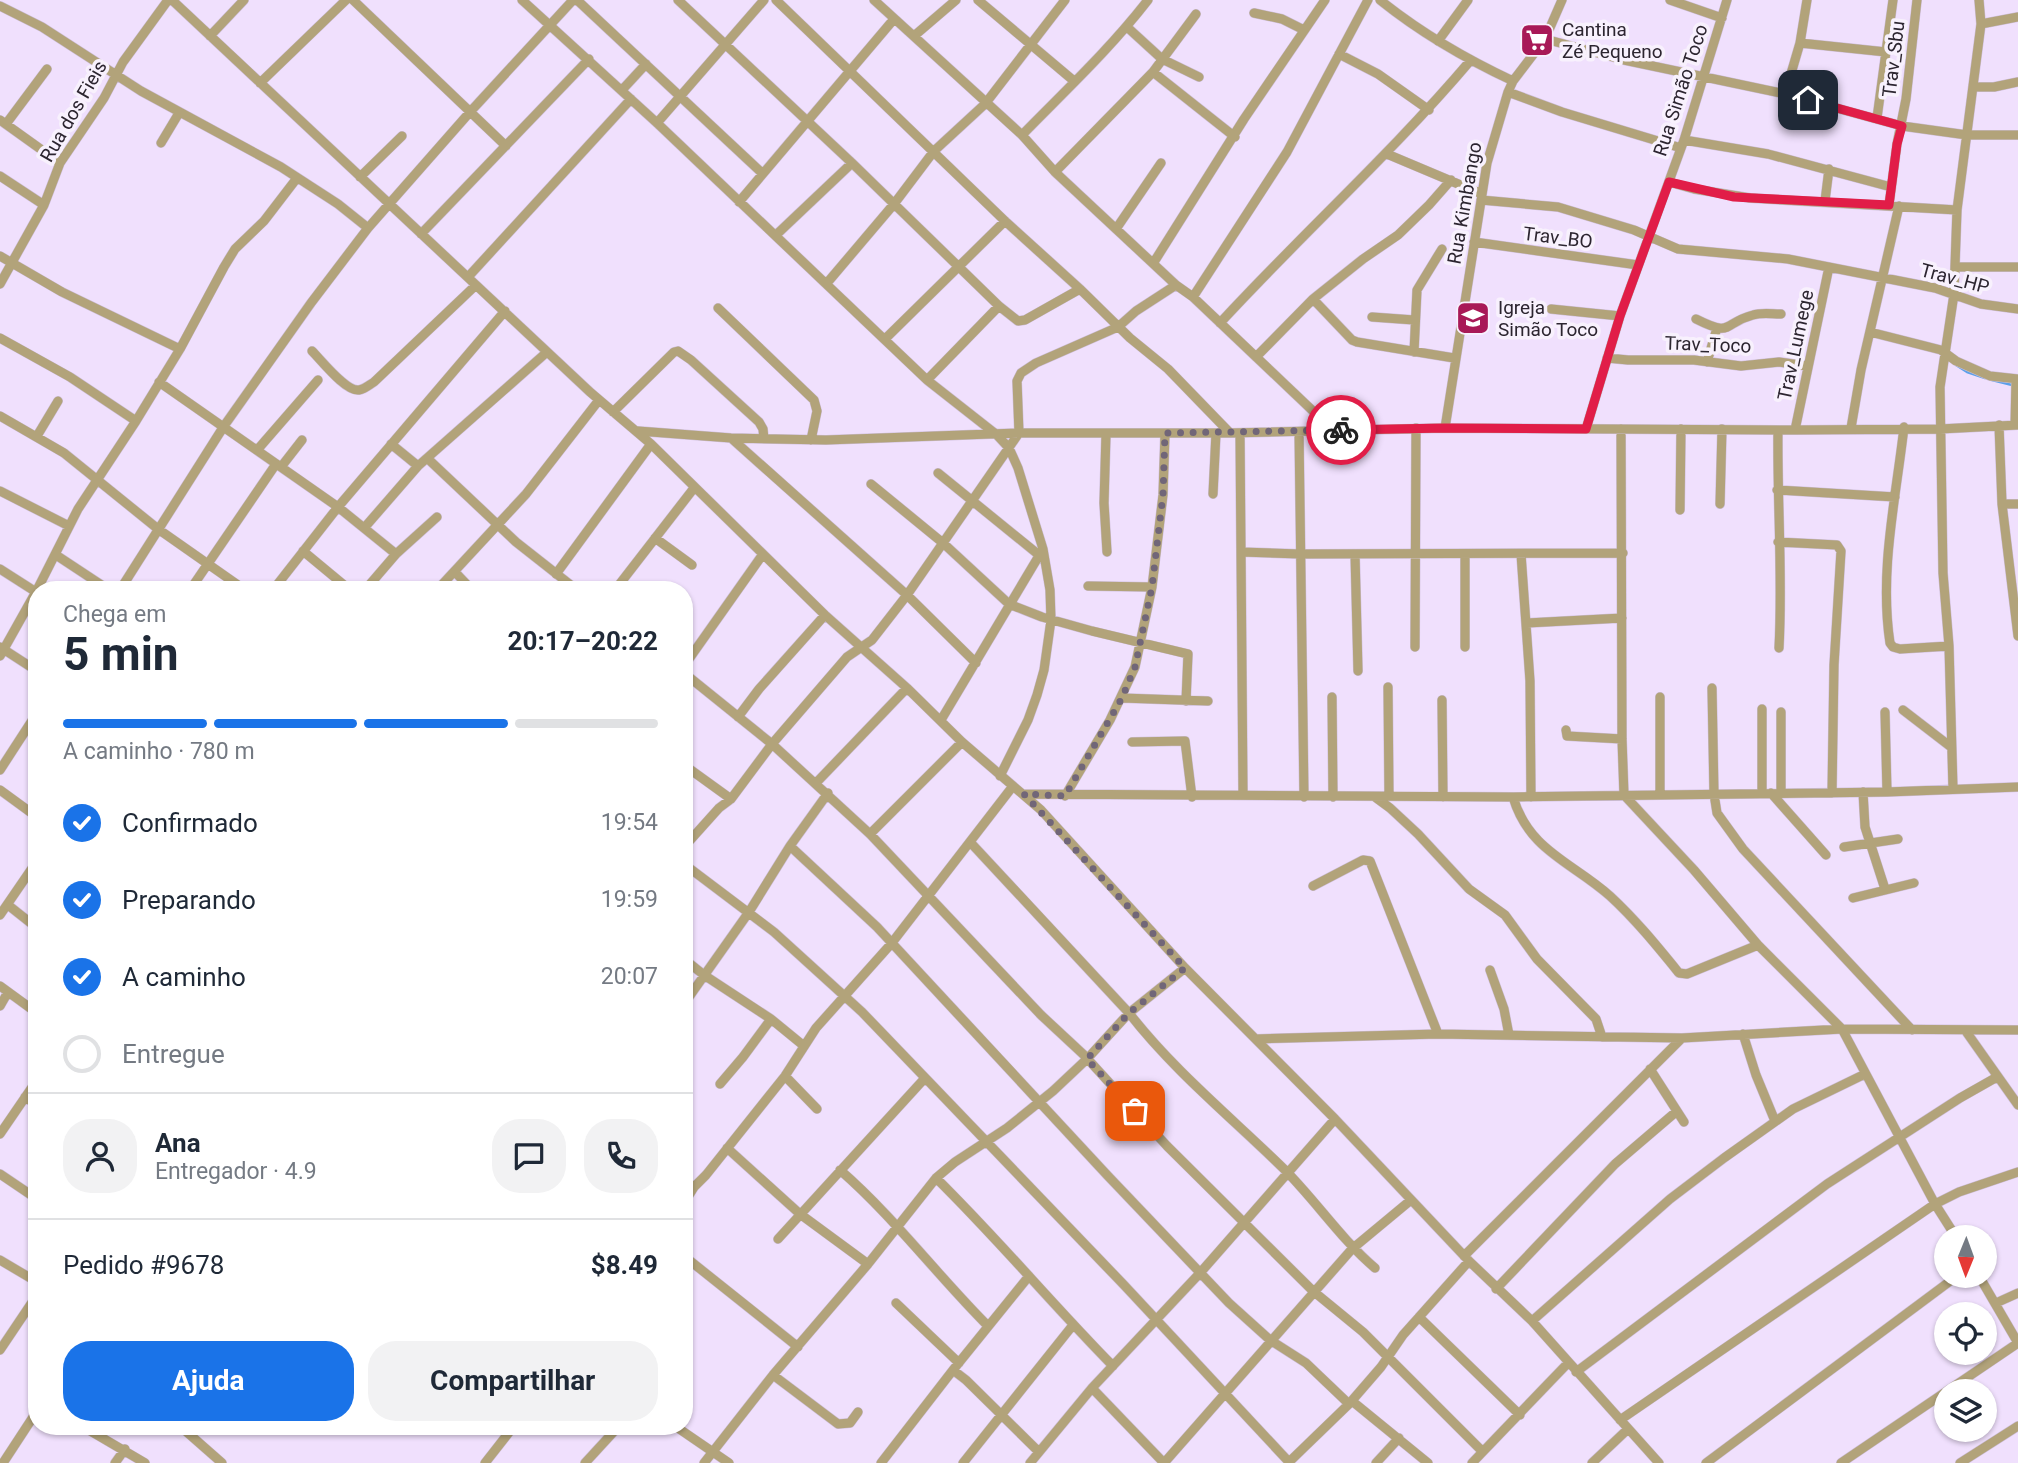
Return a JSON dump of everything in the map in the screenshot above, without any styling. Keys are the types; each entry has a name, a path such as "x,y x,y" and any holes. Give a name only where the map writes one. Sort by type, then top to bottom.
{"street":[{"path":"170,0 547,352 651,444 825,615 907,688 962,742 1024,794 1185,968 1335,1119 1466,1259 1532,1321 1659,1463"},
{"name":"Rua dos Fieis","path":"0,284 44,205 60,163 104,98 114,75 170,0"},
{"path":"210,36 244,0"},
{"path":"260,83 346,0"},
{"path":"353,0 506,146"},
{"path":"522,0 589,59 927,380 1009,448 1018,468 1041,552 1050,590 1051,620 1044,670 1037,695 1028,720 1000,776"},
{"path":"126,581 224,426 368,228 470,112 575,0 762,173"},
{"path":"678,0 958,264 999,306 1018,321 1080,289"},
{"path":"657,123 764,0"},
{"path":"776,0 1005,221 1118,327 1168,369 1230,433"},
{"path":"874,0 1022,135 1055,172 1176,285 1193,297 1333,430"},
{"path":"914,36 956,0"},
{"path":"978,0 1074,81"},
{"path":"827,283 934,152 985,104 1065,0"},
{"path":"1022,135 1102,56 1148,0"},
{"path":"1154,262 1325,0"},
{"path":"1193,297 1287,152 1368,0"},
{"path":"1380,0 1405,20 1470,61 1513,81"},
{"path":"1438,41 1468,0"},
{"name":"Rua Kimbango","path":"1445,428 1454,358 1490,153 1513,81 1545,39 1562,0"},
{"path":"1670,0 1722,18"},
{"name":"Rua Simão Toco","path":"1586,429 1647,236 1683,144 1727,0"},
{"path":"1785,94 1800,43 1807,0"},
{"path":"1877,118 1893,0"},
{"name":"Trav_Sbu","path":"1851,428 1883,279 1894,205 1891,187 1902,126 1917,0"},
{"path":"1953,789 1940,387 1954,294 1957,210 1981,24 1979,0"},
{"path":"0,6 42,27 114,75 179,113 297,178 338,204 368,228"},
{"path":"1254,13 1282,19 1304,30"},
{"path":"1055,172 1153,72 1195,14"},
{"path":"1981,24 2018,18"},
{"path":"739,202 894,19"},
{"path":"1127,27 1162,59 1199,76"},
{"path":"1545,39 1624,60 1785,94 1902,126 1967,135 2018,135"},
{"path":"1800,43 1886,52"},
{"path":"1339,54 1378,74 1429,110"},
{"path":"421,234 589,59"},
{"path":"1220,323 1266,273 1429,110 1470,61"},
{"path":"622,90 646,64"},
{"path":"47,69 3,122 60,163"},
{"path":"1153,72 1235,137"},
{"path":"1973,87 1994,87 2018,82"},
{"path":"1508,92 1562,112 1683,144 1748,150 1891,187"},
{"path":"468,277 631,99"},
{"path":"161,143 179,113"},
{"path":"360,177 402,136"},
{"name":"Trav_HP","path":"1387,154 1451,180 1482,197 1558,207 1678,248 1768,257 1829,267 1935,288 1981,304 2018,309"},
{"path":"776,235 852,163"},
{"path":"1116,229 1161,163"},
{"path":"1825,201 1829,169"},
{"path":"0,176 44,205"},
{"path":"42,581 82,502 180,349 235,249 264,221 297,178"},
{"path":"1256,357 1313,299 1398,235 1451,180"},
{"path":"1669,182 1734,197 1957,210"},
{"path":"885,339 958,264 1005,221"},
{"name":"Trav_BO","path":"1474,242 1638,265"},
{"path":"1414,352 1418,290 1442,249"},
{"path":"0,256 129,326 180,349"},
{"name":"Trav_Lumege","path":"1795,430 1829,267"},
{"path":"1956,267 2018,267"},
{"path":"312,351 346,386 355,390 362,389 374,382 476,285"},
{"path":"693,837 719,808 731,799 772,744 847,657 872,640 907,595 1020,433 1017,381 1021,373 1036,363 1118,327 1136,311 1176,285"},
{"path":"1313,299 1352,340 1454,358"},
{"path":"927,380 999,306"},
{"path":"718,307 814,400 817,411 811,440"},
{"path":"1551,309 1620,316"},
{"path":"280,581 338,507 505,311"},
{"path":"1696,319 1717,328 1730,327 1754,314 1781,314"},
{"path":"1371,317 1415,320"},
{"path":"1707,362 1717,328"},
{"path":"637,431 731,438 811,440 1020,433 1240,433 1416,428 1795,430 1904,427 1940,429 2016,425 2017,379 1998,378 1979,372 1944,352 1870,332"},
{"path":"0,338 59,371 136,421"},
{"path":"613,412 678,351 759,422 764,439"},
{"path":"365,527 418,466 547,352"},
{"name":"Trav_Toco","path":"1607,358 1741,366 1779,362 1807,366"},
{"path":"258,449 318,380"},
{"path":"159,383 258,449 365,527 396,554"},
{"path":"446,581 526,494 599,400"},
{"path":"37,436 58,401"},
{"path":"0,416 64,453 158,528 233,581"},
{"path":"1999,425 2001,504 2014,574 2018,636"},
{"path":"1904,427 1888,558 1890,643 1900,649 1949,646"},
{"path":"1415,647 1416,428"},
{"path":"1621,429 1624,795 1694,870 1758,945 1842,1029 1948,1225"},
{"path":"1680,510 1681,429"},
{"path":"1720,504 1722,429"},
{"path":"1777,429 1781,606 1779,648"},
{"path":"1299,432 1304,797"},
{"path":"1065,796 1122,698 1141,644 1152,587 1163,495 1165,433"},
{"path":"1213,494 1216,433"},
{"path":"1240,433 1244,794"},
{"path":"1107,434 1104,503 1107,552"},
{"path":"731,438 907,595 976,663"},
{"path":"196,581 279,466 302,440"},
{"path":"391,444 418,466"},
{"path":"556,574 651,444"},
{"path":"427,458 497,526 565,581"},
{"path":"938,473 1041,552"},
{"path":"871,484 943,543 1009,604 1051,620 1188,654 1186,701"},
{"path":"622,581 694,488"},
{"path":"1777,490 1895,497"},
{"path":"0,491 69,526"},
{"path":"2001,504 2018,505"},
{"path":"373,581 396,554 437,517"},
{"path":"655,538 692,565"},
{"path":"1778,542 1837,545 1840,548 1834,665 1832,793"},
{"path":"303,551 339,581"},
{"path":"940,720 1041,552"},
{"path":"1241,552 1623,553"},
{"path":"693,653 763,554"},
{"path":"1355,554 1358,671"},
{"path":"1465,554 1465,648"},
{"path":"1521,554 1530,681 1531,797"},
{"path":"56,555 95,581"},
{"path":"0,569 28,586"},
{"path":"455,572 464,581"},
{"path":"1088,586 1152,587"},
{"path":"28,606 1,651 28,666"},
{"path":"738,716 825,615"},
{"path":"1527,623 1622,618"},
{"path":"693,680 772,744 870,834 1167,1146 1313,1291 1363,1332 1482,1451"},
{"path":"1388,687 1389,796"},
{"path":"816,783 907,688"},
{"path":"1712,688 1714,794 1717,813 1733,837 1912,1030"},
{"path":"1332,697 1333,797"},
{"path":"1660,697 1660,794"},
{"path":"1122,698 1208,701"},
{"path":"1442,700 1443,797"},
{"path":"1762,709 1771,793 1826,855"},
{"path":"1903,710 1951,747"},
{"path":"1771,793 1781,712"},
{"path":"1885,712 1887,792"},
{"path":"0,771 28,727"},
{"path":"1566,730 1567,736 1622,739"},
{"path":"1132,743 1185,741 1192,797"},
{"path":"870,834 962,742"},
{"path":"693,772 731,799"},
{"path":"694,1187 785,1076 816,1028 891,944 1013,786"},
{"path":"1024,794 1531,797 2018,788"},
{"path":"0,790 28,809"},
{"path":"1863,792 1865,827 1885,889"},
{"path":"693,991 828,793"},
{"path":"1373,797 1390,808 1418,834 1469,889 1505,915 1537,959 1596,1019 1602,1037"},
{"path":"1513,797 1517,812 1534,838 1615,901 1648,933 1679,973 1688,974 1758,945"},
{"path":"1844,846 1898,839"},
{"path":"970,842 1145,1033 1205,1095 1287,1172 1352,1249 1375,1268"},
{"path":"790,846 877,927 1200,1273 1270,1340 1306,1363 1350,1403 1399,1438 1428,1463"},
{"path":"1313,886 1363,860 1370,861 1438,1034"},
{"path":"693,871 749,912 844,997 1226,1393 1288,1463 1350,1403 1466,1259 1682,1038"},
{"path":"0,915 28,875"},
{"path":"1853,898 1914,883"},
{"path":"8,905 28,921"},
{"path":"693,966 771,1019 804,1046"},
{"path":"704,1463 936,1178 1039,1103 1087,1059 1129,1013 1185,968"},
{"path":"1490,970 1504,1009 1509,1035"},
{"path":"0,1006 4,989 28,1006"},
{"path":"720,1084 771,1019"},
{"path":"1256,1039 1438,1034 1682,1038 1842,1029 2018,1030"},
{"path":"1965,1030 2018,1105"},
{"path":"1743,1034 1775,1121"},
{"path":"1650,1069 1684,1122"},
{"path":"1532,1321 1670,1199 1775,1121 1793,1109 1865,1074"},
{"path":"785,1076 817,1109"},
{"path":"1576,1372 1827,1184 1997,1077"},
{"path":"778,1239 926,1079"},
{"path":"0,1134 28,1093"},
{"path":"1496,1289 1615,1164 1676,1111"},
{"path":"1030,1463 1092,1388 1200,1273 1335,1119"},
{"path":"727,1148 800,1214 867,1264"},
{"path":"840,1170 876,1202 951,1290 988,1326"},
{"path":"1620,1420 1935,1203 2018,1172"},
{"path":"0,1174 28,1193"},
{"path":"936,1178 989,1231 1113,1366"},
{"path":"1092,1388 1164,1463 1352,1249 1411,1200"},
{"path":"0,1260 28,1277"},
{"path":"693,1263 798,1347"},
{"path":"881,1463 1029,1276"},
{"path":"1706,1463 1941,1288"},
{"path":"1997,1303 2018,1293"},
{"path":"896,1303 1000,1416 1039,1452"},
{"path":"1841,1463 2018,1343 1997,1305"},
{"path":"0,1350 28,1308"},
{"path":"1419,1317 1520,1415"},
{"path":"963,1463 1073,1325"},
{"path":"1472,1463 1568,1363"},
{"path":"773,1376 838,1424 850,1423 858,1412"},
{"path":"3,1463 28,1424"},
{"path":"1960,1463 2018,1426"},
{"path":"1592,1463 1628,1429"},
{"path":"98,1435 145,1463"},
{"path":"190,1435 222,1463"},
{"path":"485,1463 507,1435"},
{"path":"585,1463 611,1435"},
{"path":"688,1435 729,1463"},
{"path":"1376,1463 1399,1438"},
{"path":"115,1463 125,1450"}],"waterway":[{"path":"1956,365 1985,378"},
{"path":"1992,380 2012,385"}],"way so far":[{"path":"1135,1111 1087,1059 1129,1013 1185,968 1024,794 1065,796 1100,739 1135,667 1152,587 1163,495 1165,433 1341,430"}],"place":[{"name":"Cantina Zé Pequeno","path":"1537,40"},
{"name":"Igreja Simão Toco","path":"1473,318"}],"route":[{"path":"1341,430 1586,429 1620,316 1647,236 1669,182 1734,197 1889,205 1902,126 1808,100"}]}
